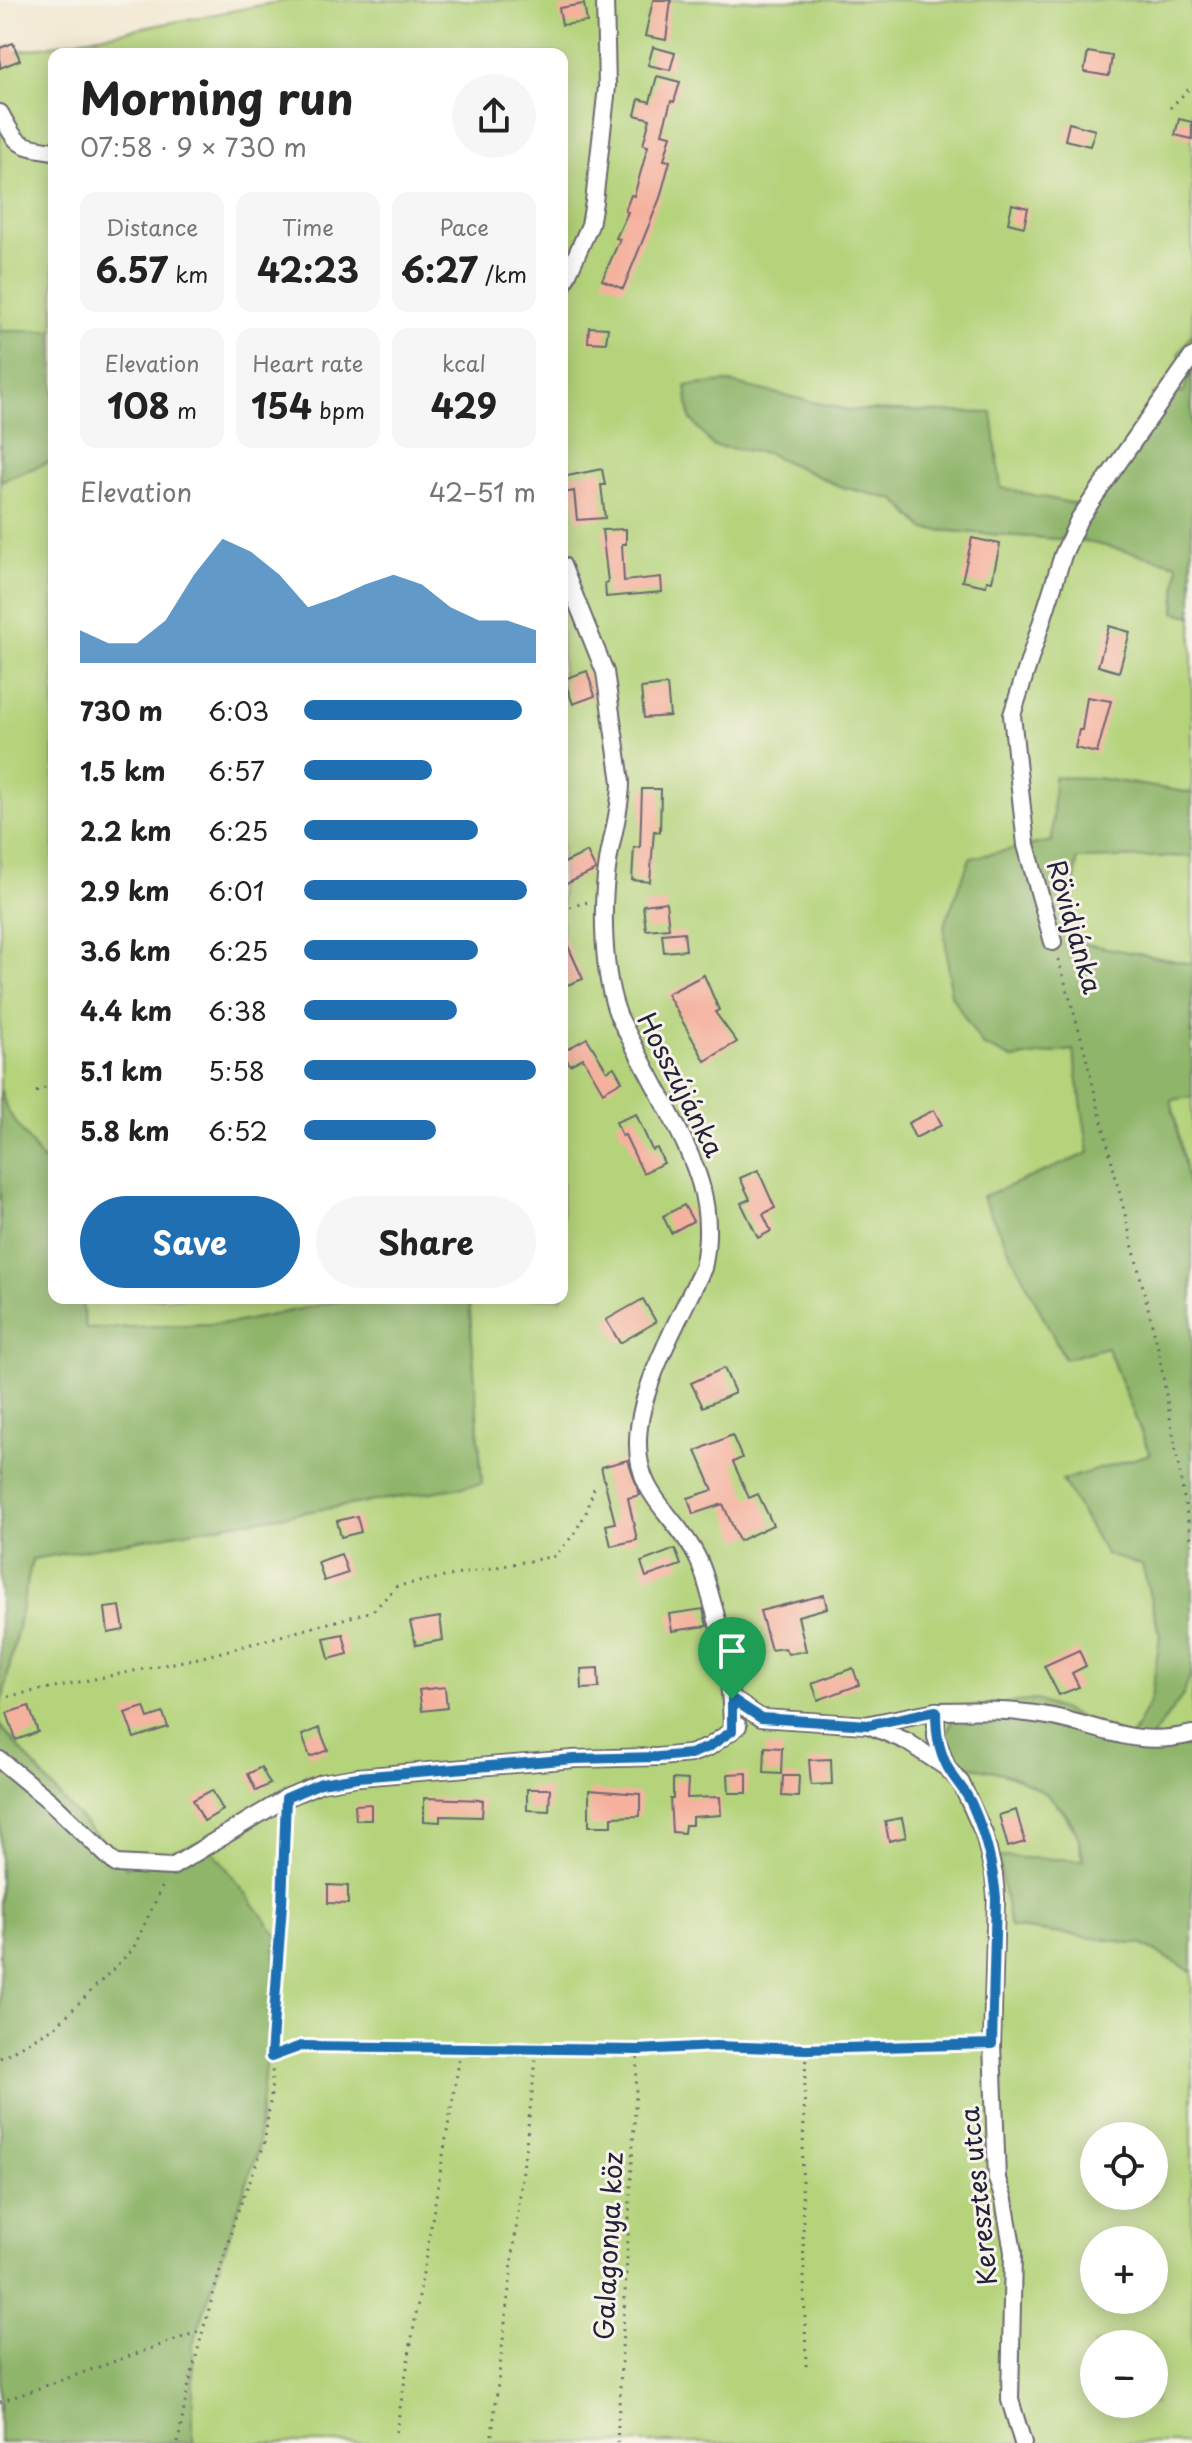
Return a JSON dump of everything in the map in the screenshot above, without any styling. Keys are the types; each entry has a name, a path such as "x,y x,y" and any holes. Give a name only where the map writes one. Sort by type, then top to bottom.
{"street":[{"path":"568,274 590,225 594,202 607,87 605,0"},
{"path":"0,113 16,141 27,147 48,150"},
{"name":"Rövidjánka","path":"1053,942 1026,845 1012,715 1063,555 1079,519 1192,357"},
{"name":"Hosszújánka","path":"568,580 605,672 620,767 621,800 603,898 611,997 695,1162 705,1197 708,1231 703,1268 651,1382 638,1434 639,1454 647,1485 654,1498 696,1554 702,1567 725,1647 732,1699"},
{"path":"732,1699 732,1731"},
{"name":"Keresztes utca","path":"732,1699 761,1718"},
{"path":"868,1725 936,1711 975,1710 1051,1716 1143,1740 1192,1734"},
{"path":"936,1711 936,1737 947,1768"},
{"name":"Keresztes utca","path":"172,1867 286,1798 321,1783 358,1777 574,1759 690,1754 709,1747 742,1723 761,1718 868,1725 906,1741 947,1768 961,1783 973,1806 994,1875 992,2044 997,2179 1013,2252 1010,2400 1023,2443"},
{"path":"0,1760 51,1802 116,1864 172,1867"}],"path":[{"path":"1170,108 1192,86"},
{"path":"568,907 603,898"},
{"name":"Rövidjánka","path":"1053,942 1080,1033 1158,1348 1192,1544"},
{"path":"36,1092 48,1087"},
{"path":"0,1698 203,1657 373,1611 397,1586 555,1556 574,1534 586,1513 595,1485"},
{"path":"178,2443 187,2392 235,2218 264,2145 271,2095 286,1798"},
{"path":"0,2058 55,2027 133,1949 172,1867"},
{"path":"271,2057 301,2046 639,2050 715,2046 806,2049 992,2044"},
{"path":"396,2432 461,2049"},
{"path":"806,2049 802,2184 806,2366"},
{"path":"491,2443 537,2050"},
{"name":"Galagonya köz","path":"617,2443 639,2050"},
{"path":"0,2402 203,2330"}],"green space":[{"path":"288,0 1192,0 1192,334 1179,353 1190,372 1184,392 1093,508 1001,488 909,411 848,410 726,382 686,386 713,446 767,452 839,486 896,500 924,529 1085,541 1178,564 1175,612 1192,616 1192,793 1097,778 1052,841 970,858 1012,1059 1073,1049 1090,1153 982,1197 1107,1347 1150,1455 1063,1480 1142,1564 1160,1636 1152,1699 1131,1739 957,1765 987,1768 1017,1776 1052,1798 1078,1834 1083,1860 1010,1927 1141,1944 1192,1971 1192,2443 193,2443 193,2344 257,2152 126,1867 66,1804 0,1725 0,1712 32,1559 482,1484 469,1304 568,1304 568,48 48,48 48,331 0,331 0,55"},
{"path":"0,331 48,331 48,462 0,481"},
{"path":"1192,334 1192,616 1175,612 1178,564 1085,541 924,529 896,500 839,486 767,453 713,446 690,418 686,386 726,382 848,410 992,413 1001,488 1093,508 1163,398 1184,392 1190,372 1179,353"},
{"path":"48,462 48,1168 7,1110 0,1089 0,481"},
{"path":"1054,777 1097,778 1192,793 1192,856 1077,859 1070,941 1192,964 1192,1097 1171,1100 1192,1203 1192,1669 1183,1695 1151,1738 1192,1749 1192,1971 1141,1944 1010,1927 998,1857 1083,1860 1078,1837 1069,1818 1056,1802 1020,1780 979,1768 957,1766 944,1739 958,1708 1037,1700 1131,1738 1151,1699 1160,1636 1142,1565 1106,1555 1062,1480 1150,1454 1107,1347 1065,1359 982,1197 1089,1153 1073,1050 1012,1059 982,1045 951,995 944,926 970,858 1052,841"},
{"path":"1192,856 1192,964 1070,942 1077,859"},
{"path":"0,1089 7,1110 48,1168 48,1304 82,1304 86,1329 234,1323 324,1304 469,1304 482,1484 32,1559 0,1712"},
{"path":"1192,1097 1192,1203 1171,1099"},
{"path":"82,1304 324,1304 234,1323 86,1329"},
{"path":"1192,1669 1192,1749 1151,1738 1183,1695"},
{"path":"0,1725 66,1804 126,1867 205,1840 277,1935 257,2152 193,2344 193,2443 0,2443"}],"building":[{"path":"653,0 671,0 666,40 645,36"},
{"path":"584,4 587,22 562,25 559,8"},
{"path":"13,43 20,60 0,68 0,48"},
{"path":"653,47 675,53 670,70 648,65"},
{"path":"1088,52 1112,56 1109,76 1084,72"},
{"path":"657,76 680,82 662,133 671,135 664,160 670,161 660,198 623,289 602,280 620,239 616,238 628,212 625,211 631,195 634,196 648,146 643,145 650,119 635,115 639,99 650,102"},
{"path":"1179,119 1192,122 1192,139 1175,135"},
{"path":"1069,123 1095,130 1090,146 1065,140"},
{"path":"1012,204 1028,208 1024,227 1008,223"},
{"path":"589,327 608,328 606,343 588,342"},
{"path":"602,469 605,518 577,520 574,491 568,492 568,476"},
{"path":"626,529 626,544 622,544 624,581 661,577 662,592 606,597 605,583 608,582 602,530"},
{"path":"972,538 1000,544 992,581 987,580 986,586 962,581"},
{"path":"1109,626 1130,632 1119,672 1098,666"},
{"path":"587,671 595,696 573,704 568,678"},
{"path":"667,685 670,716 644,718 641,688"},
{"path":"1087,697 1111,701 1097,753 1075,748 1079,730 1082,730"},
{"path":"642,789 661,789 660,832 654,831 650,882 632,880 634,847 640,848"},
{"path":"587,852 596,870 568,883 568,861"},
{"path":"666,902 669,928 646,930 643,905"},
{"path":"684,932 686,950 664,952 662,934"},
{"path":"568,946 583,979 568,985"},
{"path":"704,975 719,1010 715,1012 737,1042 705,1061 667,994"},
{"path":"587,1038 607,1071 614,1067 622,1081 603,1092 583,1058 570,1065 568,1049"},
{"path":"934,1110 942,1125 915,1138 908,1123"},
{"path":"636,1114 652,1150 657,1148 664,1163 643,1173 616,1122"},
{"path":"758,1170 775,1208 763,1214 771,1231 758,1238 741,1203 750,1199 740,1178"},
{"path":"684,1205 693,1221 671,1233 663,1216"},
{"path":"643,1299 656,1322 620,1343 606,1320"},
{"path":"724,1368 735,1393 703,1407 691,1383"},
{"path":"732,1435 742,1458 733,1462 749,1498 758,1494 773,1525 739,1541 723,1504 693,1514 688,1498 713,1490 696,1451"},
{"path":"628,1460 640,1495 628,1498 637,1540 611,1546 606,1525 615,1523 601,1467"},
{"path":"357,1516 361,1532 341,1537 337,1521"},
{"path":"675,1549 681,1565 646,1577 641,1562"},
{"path":"341,1554 348,1573 324,1581 318,1562"},
{"path":"824,1595 827,1608 798,1616 806,1651 788,1654 785,1648 771,1650 760,1611"},
{"path":"120,1606 124,1630 108,1633 105,1608"},
{"path":"703,1609 707,1626 672,1631 669,1614"},
{"path":"440,1617 443,1640 416,1645 410,1622"},
{"path":"343,1634 348,1654 329,1659 324,1638"},
{"path":"1079,1650 1086,1666 1072,1673 1079,1687 1059,1695 1044,1666"},
{"path":"598,1668 599,1688 582,1689 581,1669"},
{"path":"853,1668 859,1685 818,1700 812,1683"},
{"path":"445,1687 447,1708 422,1711 419,1690"},
{"path":"29,1706 38,1732 16,1740 7,1713"},
{"path":"144,1707 148,1718 163,1713 168,1727 134,1738 125,1713"},
{"path":"319,1728 328,1750 310,1757 302,1735"},
{"path":"765,1747 782,1748 781,1774 764,1773"},
{"path":"831,1759 832,1784 811,1785 809,1760"},
{"path":"261,1767 270,1784 256,1791 248,1774"},
{"path":"747,1773 747,1793 729,1793 728,1774"},
{"path":"783,1776 799,1776 798,1797 782,1796"},
{"path":"673,1779 688,1780 687,1798 720,1797 721,1815 692,1817 692,1825 685,1825 684,1833 672,1832 670,1799 673,1799"},
{"path":"527,1789 550,1789 549,1811 527,1810"},
{"path":"212,1790 223,1810 204,1821 193,1800"},
{"path":"589,1790 640,1794 640,1816 612,1817 612,1826 589,1826"},
{"path":"424,1798 483,1800 482,1817 440,1816 440,1822 424,1821"},
{"path":"371,1804 371,1820 356,1820 355,1805"},
{"path":"1016,1810 1025,1842 1008,1847 999,1815"},
{"path":"902,1818 906,1837 889,1841 885,1821"},
{"path":"328,1885 348,1886 348,1904 328,1903"}],"route":[{"path":"732,1699 761,1718 868,1725 936,1711 936,1737 947,1768 961,1783 973,1806 994,1875 992,2044 806,2049 715,2046 639,2050 301,2046 271,2057 286,1798 321,1783 358,1777 574,1759 690,1754 709,1747 732,1731 732,1699"}]}
